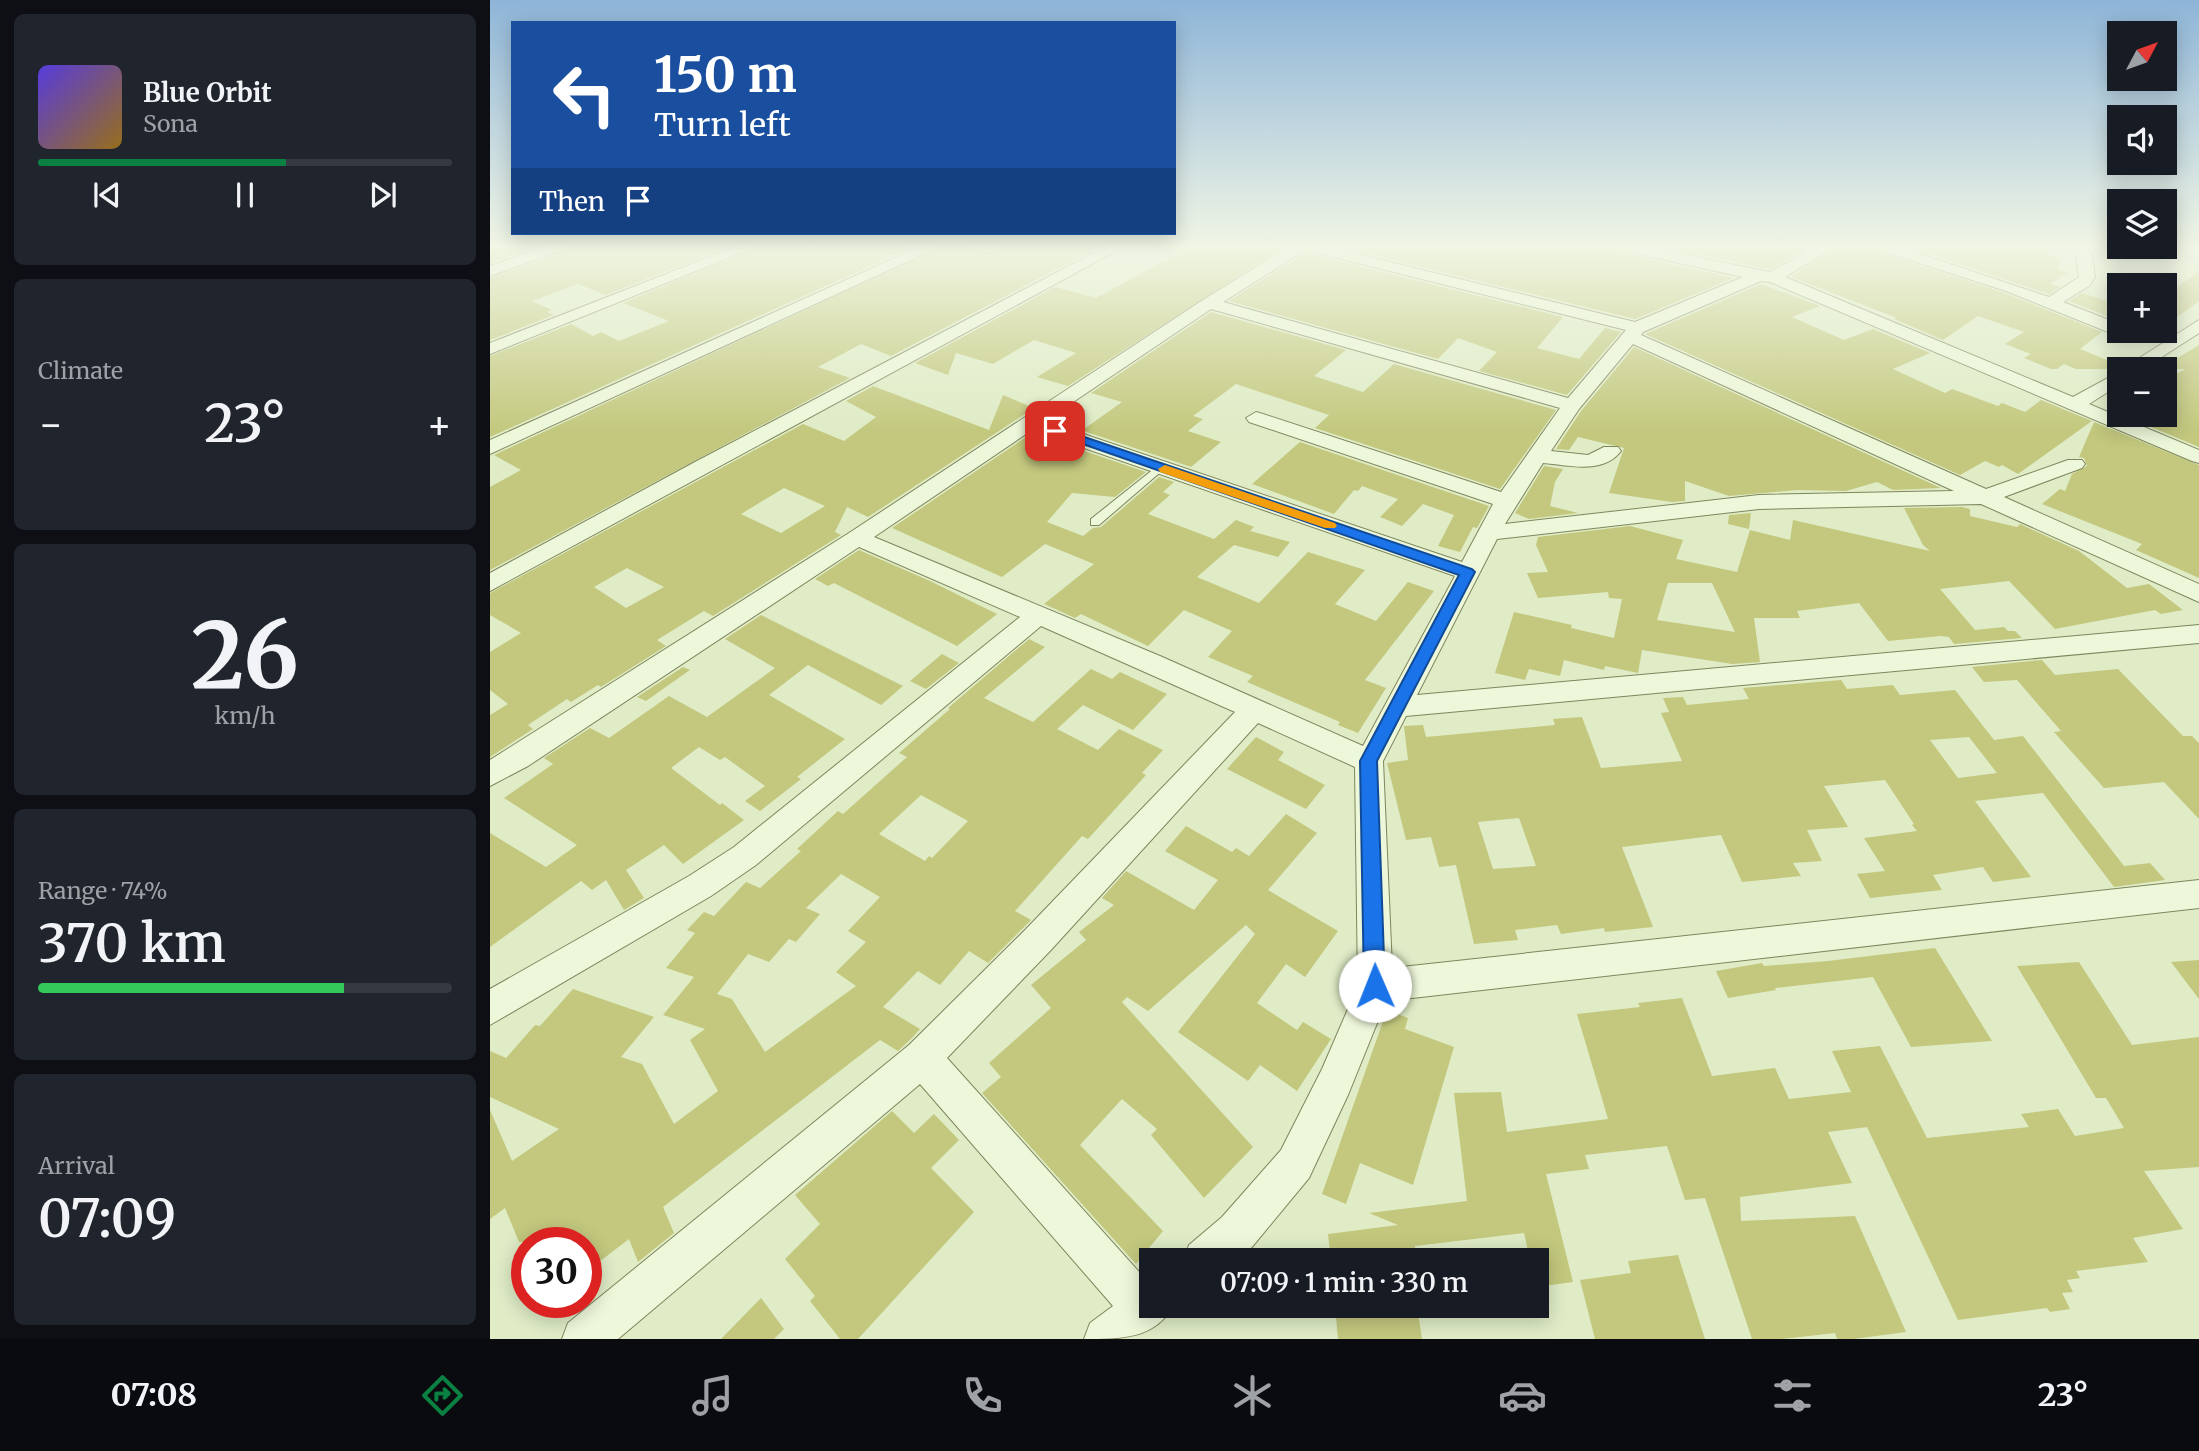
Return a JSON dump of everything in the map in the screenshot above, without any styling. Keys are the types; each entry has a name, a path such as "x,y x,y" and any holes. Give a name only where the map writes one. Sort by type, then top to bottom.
{"street":[{"path":"490,349 595,307"},
{"path":"490,448 799,307"},
{"path":"490,583 1003,307"},
{"path":"490,774 530,751 857,538 1202,307"},
{"path":"1225,307 1572,405"},
{"path":"1540,307 1633,332 1984,497 2199,594"},
{"path":"1218,1248 1237,1232 1295,1164 1335,1082 1375,986 1369,761 1506,501 1572,405 1633,332 1691,307"},
{"path":"1841,307 2199,457"},
{"path":"2061,307 2107,325"},
{"path":"2151,357 2199,325"},
{"path":"2148,343 2162,350"},
{"path":"2074,405 2107,384"},
{"path":"1256,418 1506,501"},
{"path":"1029,422 1467,572"},
{"path":"1539,456 1591,461 1611,451"},
{"path":"1490,533 1759,502 1984,497 2075,464"},
{"path":"857,538 1369,761"},
{"path":"490,1008 700,886 745,856 1039,615"},
{"path":"1398,707 2199,634"},
{"path":"584,1339 922,1058 1038,940 1254,710"},
{"path":"1375,986 2199,894"},
{"path":"922,1058 1139,1296"},
{"path":"1106,1339 1139,1313"}],"lane":[{"path":"1096,522 1160,467"}],"building":[{"path":"490,307 546,307 552,310 547,312 554,315 490,340"},
{"path":"634,307 778,307 490,437 490,356 571,324 593,336 601,332 619,341 669,321"},
{"path":"811,307 984,307 891,356 861,344 818,367 850,378 490,570 490,487 521,470 494,455"},
{"path":"1017,307 1190,307 1068,386 1037,377 1076,353 1034,340 993,364 956,353 948,375 915,363"},
{"path":"1252,307 1525,307 1563,317 1537,348 1579,359 1605,328 1621,332 1567,395 1479,371 1497,352 1458,338 1438,359"},
{"path":"1588,307 1663,307 1635,319"},
{"path":"1707,307 1816,307 1792,317 1844,340 1873,329 1930,353 1893,369 1945,393 1952,389 1998,406 2002,403 2025,412 2041,400 2092,421 2018,474 2002,465 1999,467 1985,461 1960,475 1645,334"},
{"path":"1870,307 2041,307 2102,332 2080,349 2107,360 2107,369 2076,369 2064,364 2057,369 2051,369 2024,358 2031,354 2005,344 2024,332 1978,316 1943,340 1894,319 1897,318"},
{"path":"2085,307 2107,307 2107,316"},
{"path":"2177,307 2190,307 2177,317"},
{"path":"1211,312 1346,350 1314,376 1363,392 1394,364 1556,410 1500,489 1315,428 1329,415 1236,384 1193,416 1203,419 1188,431 1221,442 1191,467 1051,420 1056,417 1084,429 1122,402 1091,393"},
{"path":"2199,345 2199,447 2151,427 2177,427 2177,373 2185,369 2177,369 2177,358"},
{"path":"1634,347 1941,488 1893,490 1877,482 1846,491 1797,490 1729,496 1685,481 1685,501 1672,502 1609,493 1624,448 1578,437 1569,450 1556,449 1581,411"},
{"path":"873,386 989,430 1003,395 1034,408 868,517 847,507 835,532 841,535 713,616 704,611 657,640 666,646 601,687 598,685 571,702 567,699 528,725 533,729 490,757 490,715 508,704 490,690 490,652 521,633 490,615 490,593 803,424 844,441 876,417 846,401","holes":["784,488 825,506 781,533 741,514","627,568 664,587 626,608 594,587"]},
{"path":"2094,422 2199,465 2199,578 2136,550 2142,544 2042,504 2060,489 2065,491 2072,474 2087,466 2084,458 2079,457"},
{"path":"1032,433 1146,472 1115,497 1072,493 1047,522 1083,536 1093,528 1101,527 1159,477 1174,482 1163,492 1170,495 1148,514 1214,539 1236,520 1254,527 1250,531 1290,542 1278,557 1234,545 1197,577 1259,603 1308,552 1365,570 1335,604 1376,621 1408,582 1434,591 1365,680 1386,688 1358,733 1338,725 1340,722 1247,682 1253,676 1208,657 1232,631 1184,610 1148,646 1081,614 1075,618 1044,604 1094,564 1045,544 1002,577 892,528"},
{"path":"1300,442 1489,506 1477,528 1473,527 1460,552 1438,546 1454,515 1423,504 1402,526 1380,517 1398,499 1362,486 1358,491 1354,490 1334,514 1252,484"},
{"path":"1544,466 1563,469 1555,482 1550,506 1578,513 1529,519 1515,513"},
{"path":"1962,507 1970,509 1970,516 2017,527 2020,524 2079,551 2127,588 2149,584 2183,610 2161,614 2155,610 2055,629 2009,581 1940,589 1975,630 2004,627 2008,631 2015,631 2022,638 1954,644 1949,637 1941,636 1888,641 1859,603 1797,611 1800,618 1754,618 1760,662 1732,664 1642,650 1638,673 1605,666 1604,670 1564,660 1560,676 1529,669 1525,680 1495,673 1514,612 1614,638 1622,599 1609,598 1608,592 1538,598 1527,573 1548,572 1536,545 1538,537 1630,526 1683,540 1676,559 1737,572 1750,530 1790,540 1793,520 1930,551 1923,545 1904,508","holes":["1668,583 1712,583 1735,632 1657,620"]},
{"path":"1751,513 1749,529 1728,524 1729,515"},
{"path":"859,550 997,614 957,646 834,583 828,586 815,579"},
{"path":"761,615 903,686 881,705 808,665 769,695 845,739 797,777 801,779 760,811 745,801 765,786 725,757 720,760 699,747 671,768 744,820 683,864 664,845 626,870 644,898 624,910 606,880 592,890 581,881 490,947 490,833 546,867 577,845 504,798 553,764 544,758 590,728 609,738 669,696 707,717 775,668 725,639"},
{"path":"1029,639 1045,647 984,698 1033,722 1091,669 1112,679 1120,672 1167,694 1133,730 1083,705 1057,729 1098,750 1119,729 1163,750 1142,773 1146,775 1088,839 1082,836 1015,911 1031,920 988,963 969,951 940,985 918,971 883,1007 920,1029 911,1039 898,1051 880,1040 663,1207 674,1233 638,1262 629,1239 602,1260 602,1227 513,1227 505,1208 490,1219 490,1110 512,1161 559,1129 490,1097 490,1051 506,1058 535,1025 540,1026 573,989 654,1017 621,1057 642,1064 674,1124 718,1091 690,1040 705,1029 663,1015 694,977 666,968 695,933 687,930 704,912 714,916 746,882 760,888 801,851 797,849 838,811 843,814 907,757 899,753 950,709 948,708","holes":["921,795 968,821 932,858 929,856 925,861 879,834","841,874 880,897 848,931 866,942 836,972 856,986 765,1052 732,999 717,994 748,954 769,962 789,939 796,942 820,914 806,908"]},
{"path":"942,654 959,663 926,689 910,681"},
{"path":"2042,660 2055,675 2118,669 2183,736 2192,736 2199,743 2199,819 2164,782 2104,788 2054,732 2061,731 2017,680 1984,682 1972,667"},
{"path":"683,667 690,670 646,701 637,697"},
{"path":"1841,680 1847,689 1893,685 1900,695 1955,690 1994,740 2023,736 2124,866 2150,863 2165,880 2114,887 2043,793 1975,801 2031,877 1993,882 1983,867 1933,875 1942,890 1870,898 1857,874 1885,871 1864,838 1917,831 1885,780 1824,786 1848,827 1807,830 1822,861 1793,863 1801,876 1742,882 1721,835 1622,847 1653,927 1605,932 1604,928 1561,934 1557,925 1515,930 1518,940 1474,944 1456,865 1439,867 1431,837 1406,840 1387,763 1408,760 1404,726 1423,725 1426,737 1555,725 1553,719 1582,717 1601,768 1682,761 1661,713 1669,712 1663,698 1683,697 1687,705 1749,699 1743,688","holes":["1969,737 1997,773 1958,778 1930,740","1519,818 1536,866 1493,869 1478,822"]},
{"path":"1256,737 1284,752 1278,760 1325,785 1306,809 1227,769"},
{"path":"1286,814 1317,833 1268,890 1338,931 1305,977 1286,964 1257,1003 1297,1030 1303,1022 1331,1039 1297,1091 1260,1065 1248,1081 1178,1032 1255,934 1246,925 1148,1011 1127,997 1122,1002 1253,1147 1204,1198 1151,1135 1157,1129 1122,1099 1080,1145 1163,1231 1149,1248 1139,1248 1139,1260 1136,1264 982,1093 1001,1077 989,1063 1051,1008 1031,985 1086,940 1079,932 1114,905 1102,898 1126,871 1194,910 1218,880 1165,851 1186,826 1232,852 1236,848 1249,856"},
{"path":"1935,948 1992,1041 1911,1047 1873,977 1775,988 1776,990 1728,998 1716,971 1762,963 1764,966 1828,961"},
{"path":"2199,960 2199,999 2171,962"},
{"path":"2079,962 2132,1045 2199,1037 2199,1167 2144,1171 2183,1229 2133,1238 2148,1262 2076,1271 2080,1278 2067,1280 2073,1292 2062,1293 2070,1309 2050,1312 2047,1308 1958,1320 1867,1127 1828,1132 1852,1183 1740,1197 1741,1221 1855,1216 1906,1332 1854,1339 1837,1339 1835,1333 1782,1339 1752,1339 1705,1198 1685,1200 1667,1146 1585,1155 1589,1169 1546,1174 1573,1282 1549,1285 1549,1248 1527,1248 1524,1233 1415,1248 1330,1248 1328,1234 1398,1225 1369,1213 1467,1201 1454,1093 1501,1092 1507,1132 1608,1119 1577,1014 1640,1007 1638,1003 1682,998 1712,1076 1775,1068 1789,1099 1851,1092 1832,1051 1880,1046 1927,1138 2029,1127 2021,1114 2058,1109 2075,1136 2124,1128 2106,1098 2096,1098 2017,966"},
{"path":"1387,1010 1408,1018 1405,1029 1454,1047 1413,1185 1360,1163 1346,1204 1322,1194"},
{"path":"892,1111 914,1133 934,1114 959,1140 931,1168 974,1212 858,1339 840,1339 810,1301 815,1296 785,1259 820,1224 795,1195"},
{"path":"1678,1255 1705,1339 1595,1339 1580,1280 1631,1273 1628,1261"},
{"path":"761,1298 784,1329 774,1339 721,1339"},
{"path":"1336,1318 1419,1318 1422,1339 1338,1339"}],"slow traffic":[{"path":"1165,469 1330,526"}],"route":[{"path":"1055,431 1467,572 1369,761 1375,986"}]}
